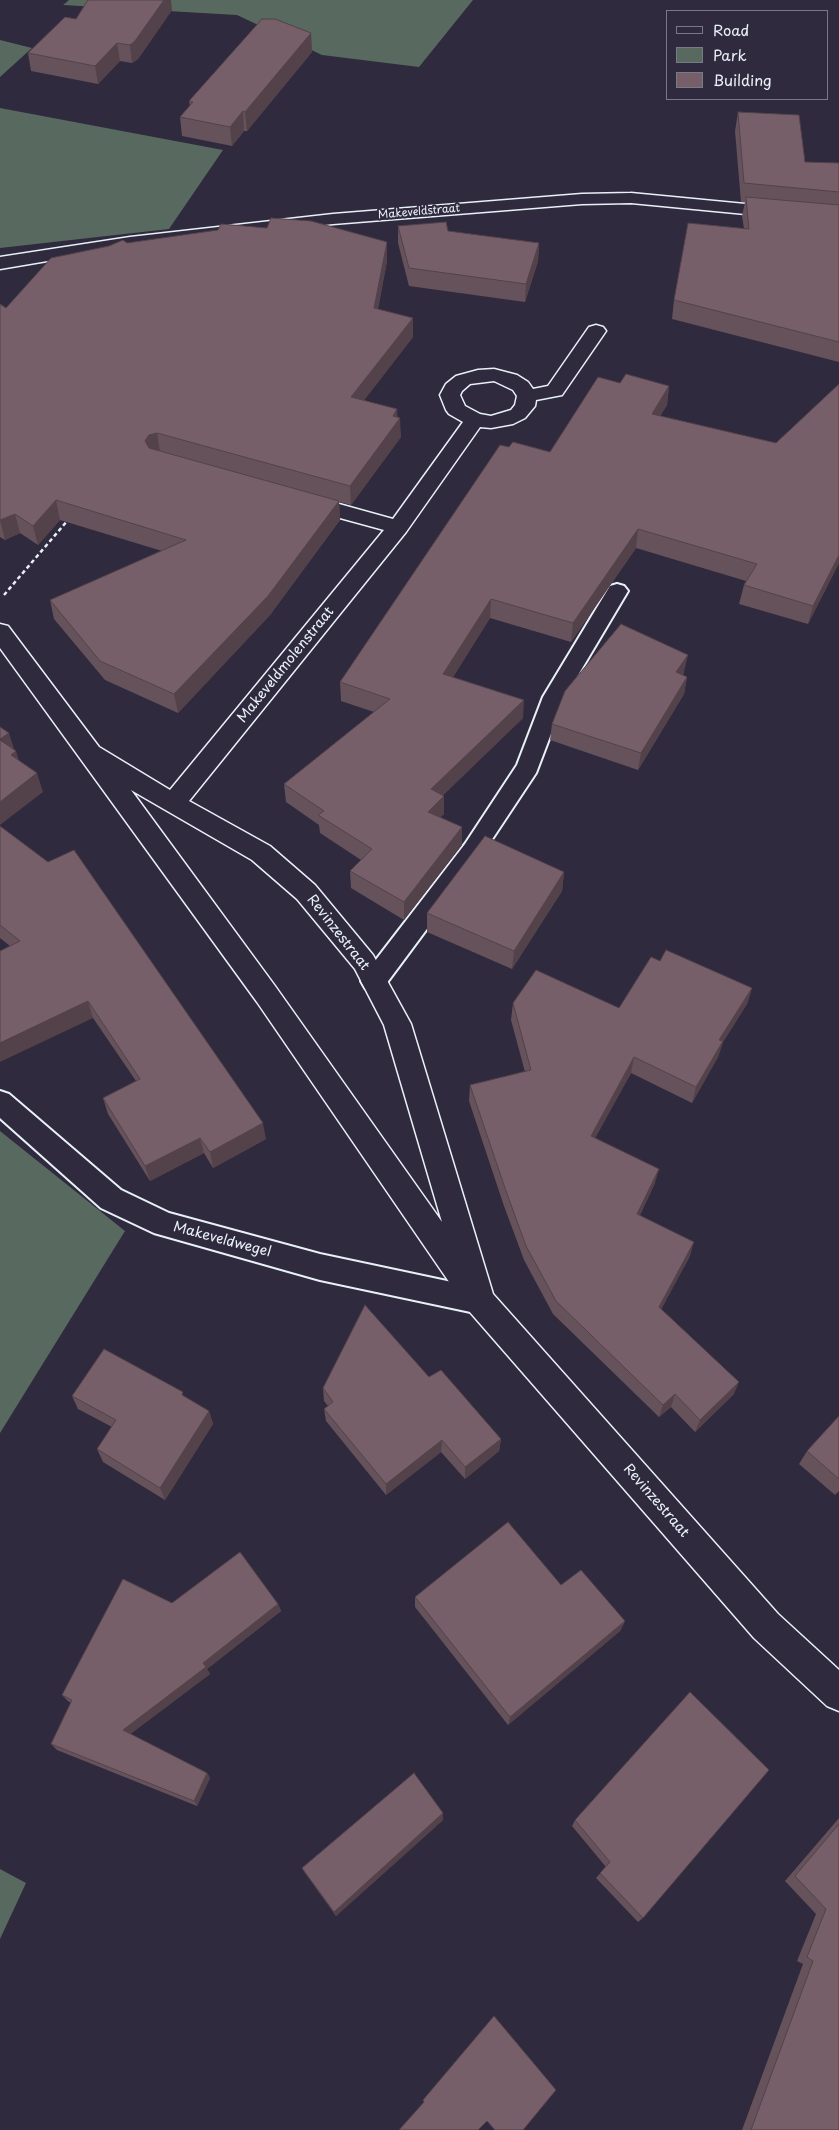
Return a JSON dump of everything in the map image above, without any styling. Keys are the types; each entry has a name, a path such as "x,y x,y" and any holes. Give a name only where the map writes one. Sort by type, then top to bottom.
{"street":[{"name":"Makeveldstraat","path":"0,263 130,242 333,219 582,199 631,198 839,218"},
{"path":"527,396 555,391 596,331"},
{"path":"486,376 510,379 521,386 527,396 526,406 518,414 506,420 491,422 475,420 456,410 451,403 450,395 454,388 463,380 486,376"},
{"name":"Makeveldmolenstraat","path":"173,804 398,527 475,420"},
{"path":"284,495 398,527"},
{"name":"Revinzestraat","path":"0,632 91,753 266,994 480,1301 766,1626 839,1694"},
{"name":"Revinzestraat","path":"91,753 173,804 262,853 298,886 364,962 397,1024 480,1301"}],"lane":[{"path":"374,982 472,850 528,767 554,697 617,592"},
{"name":"Makeveldwegel","path":"0,1102 111,1198 164,1224 320,1267 480,1301"}],"path":[{"path":"0,599 69,519"}],"green space":[{"path":"69,0 473,0 419,67 322,55 237,15 63,5"},
{"path":"0,40 32,48 0,77"},
{"path":"0,108 223,150 169,229 0,248"},
{"path":"0,1131 125,1231 0,1433"},
{"path":"0,1869 26,1883 0,1939"}],"building":[{"path":"88,0 164,0 135,41 130,45 117,43 95,66 28,53 65,17 76,19"},
{"path":"262,19 275,19 311,33 245,112 243,111 230,127 180,117 193,102 189,101"},
{"path":"738,112 799,115 805,162 839,163 839,192 744,183"},
{"path":"746,197 839,205 839,342 674,300 688,223 749,229"},
{"path":"271,218 311,221 387,242 374,308 413,318 351,397 397,409 393,416 400,418 350,486 157,433 149,435 145,441 149,448 339,501 268,596 174,694 100,661 50,600 186,540 56,500 33,526 15,514 0,520 0,304 6,308 51,258 109,246 123,240 127,243 218,230 221,224 267,228"},
{"path":"446,222 448,231 539,243 526,284 409,268 398,226"},
{"path":"626,374 669,386 652,414 776,443 839,384 839,555 813,606 744,585 757,564 638,529 573,623 491,599 443,674 524,700 431,789 444,796 428,812 462,827 404,902 350,871 372,849 318,815 324,811 284,784 390,699 340,682 500,445 509,447 513,442 550,452 598,377 620,383"},
{"path":"621,624 688,655 676,672 687,677 641,753 552,724 565,691"},
{"path":"0,727 9,733 0,739"},
{"path":"0,740 16,751 11,755 37,773 0,802"},
{"path":"0,826 48,862 74,850 263,1123 210,1152 200,1138 145,1166 103,1098 140,1079 88,1001 0,1043 0,951 20,941 0,925"},
{"path":"485,836 564,872 514,951 427,913"},
{"path":"666,950 752,988 719,1040 723,1041 696,1087 634,1057 591,1136 659,1169 637,1214 694,1242 659,1307 739,1382 700,1420 675,1394 663,1405 556,1301 526,1246 470,1085 531,1070 513,1003 536,970 619,1008 651,957 660,961"},
{"path":"365,1305 429,1377 441,1370 501,1439 465,1467 442,1440 386,1484 324,1409 333,1402 323,1388"},
{"path":"104,1349 183,1392 182,1395 209,1411 160,1488 97,1449 116,1420 72,1396"},
{"path":"839,1416 839,1479 807,1451"},
{"path":"508,1522 561,1585 581,1570 625,1621 510,1717 415,1597"},
{"path":"240,1552 278,1604 203,1663 206,1667 123,1730 207,1773 194,1801 51,1744 72,1700 62,1695 123,1579 172,1603"},
{"path":"690,1692 769,1770 643,1918 600,1873 610,1862 575,1820"},
{"path":"414,1773 443,1813 334,1912 302,1868"},
{"path":"839,1824 839,2130 751,2130 813,1961 807,1957 826,1909 795,1876"},
{"path":"494,2016 556,2090 523,2130 495,2130 487,2121 478,2130 399,2130 424,2102 423,2100"}]}
